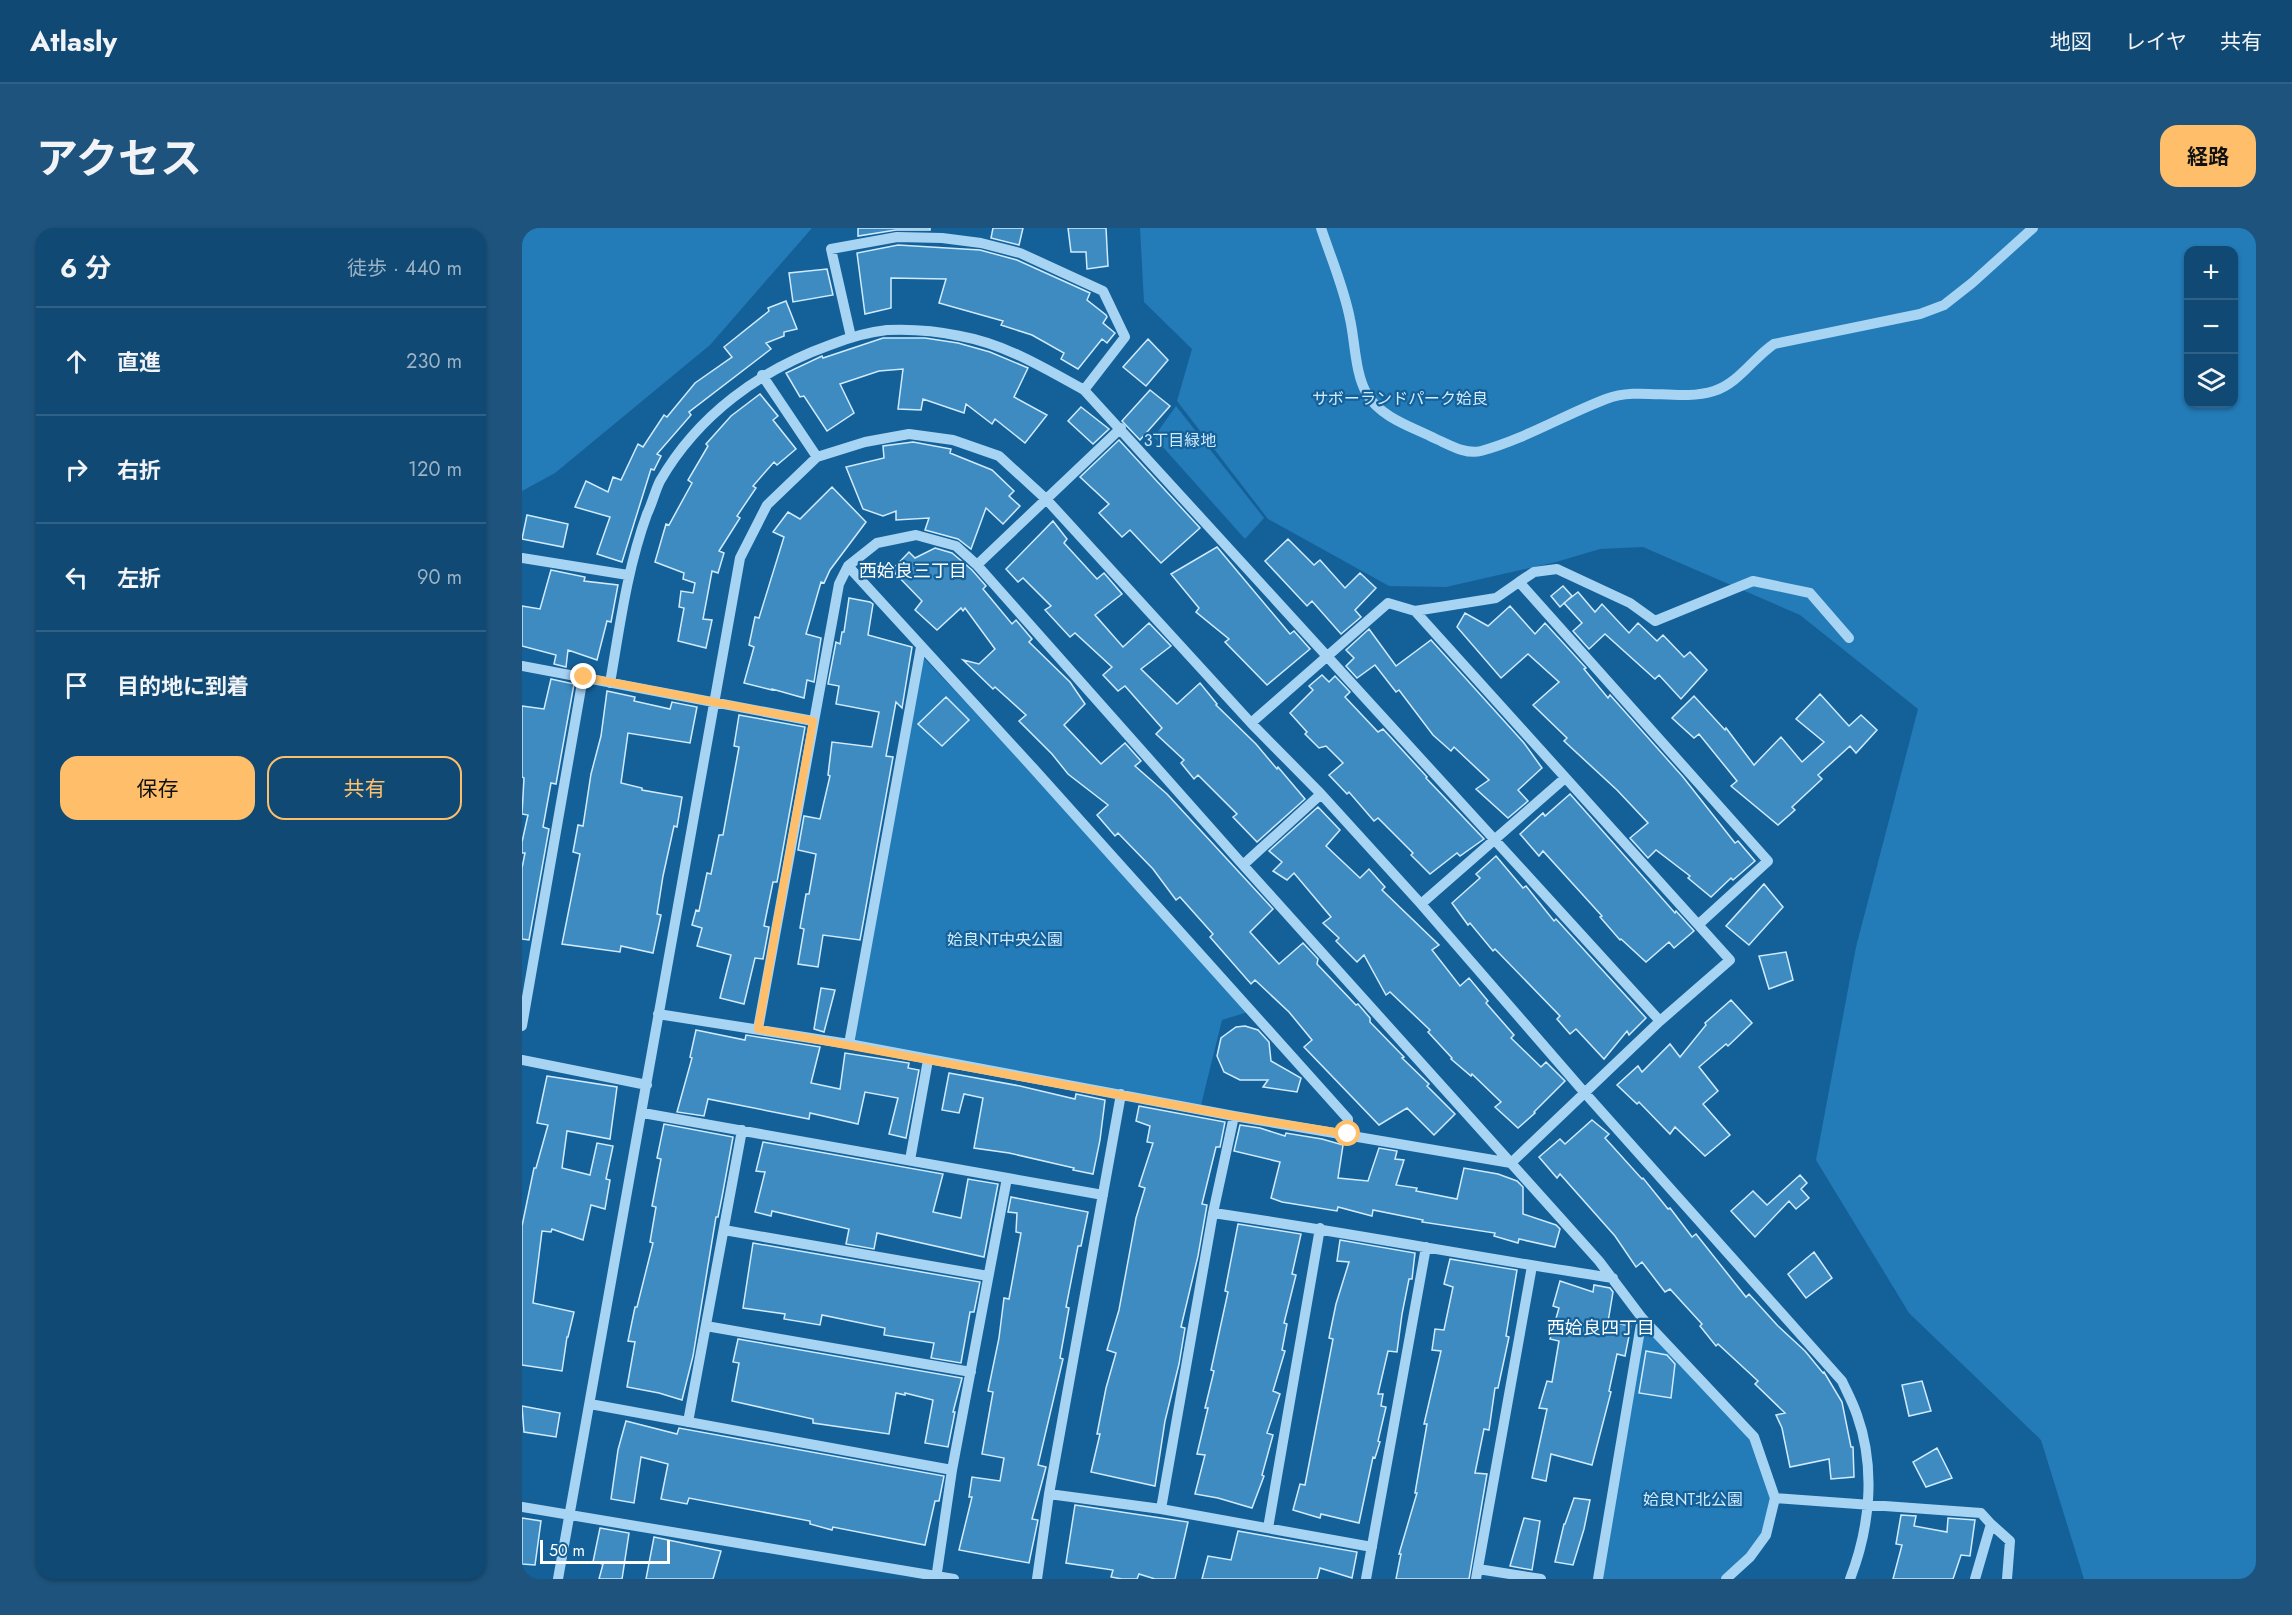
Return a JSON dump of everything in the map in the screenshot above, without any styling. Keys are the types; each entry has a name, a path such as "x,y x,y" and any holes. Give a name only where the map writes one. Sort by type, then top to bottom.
{"street":[{"path":"1322,228 1350,317 1359,369 1367,394 1384,412 1401,422 1462,451 1479,452 1541,429 1619,394 1685,396 1714,391 1732,382 1761,352 1774,344 1920,314 1944,305 2033,228"},
{"path":"850,337 831,249 897,237 942,238 981,243 1020,253 1103,291 1125,337 1084,390"},
{"path":"610,682 628,576 638,540 660,482 685,445 722,405 762,375 808,352 850,337 887,330 960,336 1004,348 1084,390 1660,1021"},
{"path":"762,375 817,458"},
{"path":"977,565 1120,428"},
{"path":"558,1579 643,1113 658,1014 740,558 767,505 817,458 865,442 909,434 953,440 999,456 1047,500 1251,723 1321,794 1422,904 1584,1092 1842,1381 1857,1415 1866,1450 1868,1506 1863,1540 1850,1579"},
{"path":"758,1029 838,584 848,566 877,543 916,535 956,546 977,565 1599,1261 1642,1318 1754,1437 1775,1498 1766,1535 1750,1557 1726,1579"},
{"path":"522,558 628,576"},
{"path":"848,566 1348,1119 1348,1134"},
{"path":"1251,723 1327,654 1388,603 1415,611 1496,598 1534,572 1557,569 1630,603 1655,621 1753,581 1810,593 1849,638"},
{"path":"1519,582 1768,861 1699,924"},
{"path":"1415,611 1730,960 1660,1021 1511,1163"},
{"path":"849,1044 921,647"},
{"path":"522,666 813,721"},
{"path":"522,1026 584,677"},
{"path":"1422,904 1565,778"},
{"path":"1243,865 1321,794"},
{"path":"658,1014 849,1044 1234,1116 1511,1163"},
{"path":"522,1060 647,1085"},
{"path":"910,1160 928,1060"},
{"path":"1037,1579 1049,1494 1121,1094"},
{"path":"643,1113 1103,1195"},
{"path":"1161,1509 1213,1213 1234,1116"},
{"path":"688,1422 742,1130"},
{"path":"936,1577 952,1470 1007,1178"},
{"path":"1213,1213 1320,1228 1613,1278"},
{"path":"1268,1528 1320,1228"},
{"path":"724,1230 988,1276"},
{"path":"1366,1579 1426,1247"},
{"path":"1532,1266 1477,1574 1541,1579"},
{"path":"1598,1579 1642,1318"},
{"path":"706,1326 971,1372"},
{"path":"590,1404 952,1470"},
{"path":"1049,1494 1161,1509 1372,1547"},
{"path":"1775,1498 1981,1513 2010,1541 2007,1579"},
{"path":"522,1507 954,1579"},
{"path":"1975,1579 1991,1524"}],"green space":[{"path":"522,228 812,228 710,345 555,473 522,491"},
{"name":"サボーランドパーク姶良","path":"1140,228 2256,228 2256,1579 2084,1579 2041,1440 1909,1313 1816,1160 1856,947 1918,709 1800,615 1643,547 1600,549 1556,562 1446,587 1389,586 1268,519 1177,401 1192,349 1144,302"},
{"name":"3丁目緑地","path":"1176,406 1264,518 1245,539 1154,437"},
{"name":"姶良NT中央公園","path":"924,658 1141,889 1251,1011 1222,1020 1200,1109 849,1044"},
{"name":"姶良NT北公園","path":"1642,1318 1754,1437 1775,1498 1766,1535 1726,1579 1598,1579"}],"building":[{"path":"858,228 930,228 930,230 896,230 858,236"},
{"path":"993,228 1023,228 1019,245 991,238"},
{"path":"1068,228 1106,228 1108,266 1087,269 1086,252 1071,252"},
{"path":"898,245 980,250 1017,260 1090,293 1087,300 1106,315 1103,323 1115,333 1107,343 1102,339 1078,369 1061,359 1064,353 1032,335 1001,325 1003,321 939,303 946,279 891,278 891,308 865,314 857,253"},
{"path":"827,269 833,295 793,302 789,273"},
{"path":"786,301 797,329 784,332 784,336 766,343 771,349 689,412 691,415 657,454 661,456 654,470 651,469 622,562 597,554 610,517 575,507 586,481 608,492 613,477 621,480 638,444 643,447 664,415 667,417 695,383 732,357 724,347 769,311 768,308"},
{"path":"883,338 925,338 958,343 990,352 1028,368 1014,397 1047,415 1025,443 995,419 992,424 966,404 964,413 923,399 921,410 898,409 903,369 879,371 840,384 854,413 827,431 804,396 800,397 786,373 822,356 823,358"},
{"path":"1148,339 1168,360 1146,386 1123,367"},
{"path":"1150,390 1170,406 1140,440 1122,421"},
{"path":"760,394 778,416 773,420 796,449 777,465 774,462 753,486 756,488 737,516 740,518 719,551 724,553 718,573 712,571 703,619 712,620 706,648 678,641 684,608 679,607 681,591 693,593 695,583 683,579 684,573 655,562 666,524 669,525 692,483 688,480 708,446 706,444 731,416"},
{"path":"1081,407 1109,429 1093,444 1068,421"},
{"path":"1119,440 1200,528 1161,563 1130,530 1122,537 1099,513 1109,504 1080,477"},
{"path":"913,442 951,449 950,453 992,470 1014,491 1009,496 1020,506 1003,524 986,508 971,549 958,539 925,530 929,518 896,520 896,511 883,516 863,509 846,467 884,458 883,446"},
{"path":"832,487 866,522 830,570 824,583 821,582 806,634 821,638 814,682 807,680 804,698 744,683 754,647 749,645 755,617 759,618 784,537 773,532 788,512 800,519"},
{"path":"527,515 568,524 563,547 522,539"},
{"path":"1053,521 1067,539 1064,543 1097,579 1104,573 1122,594 1095,615 1123,647 1149,623 1171,646 1141,669 1177,704 1200,683 1216,705 1256,744 1277,769 1278,767 1305,799 1257,842 1233,817 1237,814 1198,775 1194,779 1181,763 1184,760 1156,734 1162,728 1125,686 1118,691 1103,675 1112,667 1075,633 1070,637 1045,610 1051,606 1023,578 1018,582 1006,569"},
{"path":"1288,539 1314,565 1320,560 1345,588 1360,573 1376,588 1355,610 1361,617 1341,634 1312,601 1307,606 1265,561"},
{"path":"1217,547 1290,634 1294,631 1310,649 1267,685 1225,642 1229,639 1196,612 1199,608 1171,574"},
{"path":"935,548 952,553 972,570 986,586 983,589 1012,624 1016,620 1032,639 1029,642 1070,682 1085,704 1064,725 1101,764 1125,743 1141,761 1135,766 1167,794 1273,909 1250,932 1279,964 1303,943 1318,959 1317,964 1356,1005 1358,1004 1370,1018 1370,1022 1455,1114 1434,1135 1407,1108 1379,1125 1304,1047 1312,1040 1289,1012 1255,980 1251,984 1210,937 1213,934 1180,897 1176,900 1153,869 1118,833 1115,836 1097,815 1108,805 1068,774 1052,754 1019,721 1026,715 995,687 993,689 963,660 979,664 995,649 965,608 963,611 961,608 937,630 915,610 922,601 892,570 909,552 915,558"},
{"path":"551,570 585,577 584,581 618,585 611,622 607,621 597,660 568,650 566,667 554,664 556,655 522,646 522,606 540,609"},
{"path":"1563,586 1572,596 1560,607 1551,596"},
{"path":"1578,592 1595,612 1602,604 1629,633 1638,623 1657,641 1663,635 1684,657 1690,652 1707,670 1681,699 1659,675 1655,679 1605,634 1589,649 1573,631 1582,623 1564,603"},
{"path":"849,598 873,604 868,635 912,647 902,708 896,702 886,756 893,757 860,940 823,935 818,967 798,964 804,929 800,928 816,854 798,850 804,816 820,819 830,776 828,775 832,742 872,747 879,712 836,704 839,686 828,684 836,642 840,644 842,632 844,632"},
{"path":"1510,606 1535,634 1545,623 1586,668 1584,669 1608,698 1610,695 1683,777 1735,843 1738,841 1755,861 1733,880 1731,878 1711,897 1688,878 1690,876 1656,850 1648,858 1630,838 1648,823 1617,790 1564,741 1567,738 1533,705 1559,682 1528,654 1501,678 1457,627 1465,613 1488,626"},
{"path":"1369,629 1396,666 1431,640 1524,743 1542,768 1518,790 1528,801 1508,818 1476,789 1489,780 1454,747 1451,751 1433,735 1399,690 1396,692 1375,665 1357,678 1346,666 1354,658 1346,650"},
{"path":"1322,675 1329,682 1335,676 1350,692 1345,697 1378,732 1383,729 1484,839 1460,856 1457,853 1430,874 1411,855 1413,853 1378,818 1374,821 1349,792 1347,794 1329,775 1343,763 1326,746 1319,748 1305,734 1307,732 1290,713 1313,690 1309,686"},
{"path":"551,679 574,684 556,784 551,783 543,827 549,829 529,940 522,939 522,868 525,853 522,853 522,842 528,815 522,814 524,778 522,777 522,706 544,709"},
{"path":"607,691 635,697 634,701 670,709 672,702 697,707 690,743 628,733 621,783 642,788 642,790 682,797 677,827 674,826 663,876 657,914 661,915 653,953 621,946 620,952 562,944 580,854 573,852 578,825 583,826 591,774 601,736"},
{"path":"1820,694 1849,726 1861,715 1877,730 1856,753 1850,746 1818,775 1822,779 1792,807 1795,810 1778,825 1731,786 1737,781 1699,734 1694,738 1672,718 1694,696 1725,730 1726,728 1754,765 1781,737 1802,762 1824,742 1796,719"},
{"path":"946,697 969,720 942,746 918,724"},
{"path":"739,715 805,727 777,882 773,882 764,926 769,927 763,959 755,958 744,1004 720,998 731,955 697,946 702,928 692,925 696,910 699,911 707,873 711,874 719,835 723,835 739,747 734,746"},
{"path":"1570,794 1675,913 1676,911 1694,931 1674,948 1669,942 1646,962 1620,940 1600,917 1602,916 1543,851 1539,856 1520,834 1543,813 1545,816"},
{"path":"1318,807 1340,830 1326,846 1360,878 1369,869 1385,887 1382,890 1439,945 1432,950 1460,986 1469,978 1488,1001 1486,1003 1514,1035 1511,1038 1541,1067 1546,1062 1565,1081 1518,1128 1495,1107 1501,1102 1472,1074 1471,1076 1451,1059 1428,1032 1430,1030 1390,992 1386,995 1364,955 1357,962 1336,941 1339,938 1323,923 1331,917 1294,873 1287,880 1273,871 1282,862 1269,851"},
{"path":"1496,856 1523,888 1526,886 1554,921 1556,919 1646,1018 1629,1035 1627,1031 1604,1059 1576,1029 1570,1034 1557,1019 1560,1016 1495,949 1493,951 1470,923 1468,925 1452,903 1480,878 1476,874"},
{"path":"1764,884 1783,907 1749,945 1726,926"},
{"path":"1786,952 1793,980 1769,989 1759,956"},
{"path":"821,988 835,990 824,1032 814,1029"},
{"path":"1731,1000 1752,1023 1728,1046 1726,1044 1699,1067 1718,1091 1703,1104 1730,1135 1705,1156 1675,1127 1670,1134 1639,1102 1637,1104 1617,1085 1638,1066 1642,1072 1670,1044 1680,1057 1706,1025 1705,1023"},
{"path":"1245,1026 1258,1030 1269,1042 1271,1061 1301,1078 1297,1092 1263,1087 1268,1080 1240,1080 1224,1072 1217,1056 1221,1038 1236,1027"},
{"path":"696,1030 745,1040 746,1035 820,1047 811,1083 840,1089 845,1053 909,1063 908,1068 919,1070 906,1138 889,1134 898,1098 865,1092 858,1124 810,1113 809,1119 708,1099 704,1116 677,1112 692,1058 690,1057"},
{"path":"949,1073 1075,1099 1076,1094 1105,1100 1093,1174 1009,1153 974,1148 983,1098 964,1094 959,1113 942,1110"},
{"path":"547,1076 617,1087 610,1139 567,1131 562,1168 590,1175 597,1143 613,1146 606,1179 610,1180 605,1209 591,1205 583,1240 552,1229 551,1232 542,1231 533,1303 574,1312 567,1337 562,1371 522,1365 522,1226 534,1168 536,1168 548,1125 537,1123"},
{"path":"1139,1106 1225,1122 1220,1147 1216,1147 1202,1204 1207,1205 1198,1256 1181,1327 1185,1328 1165,1421 1155,1486 1091,1472 1100,1434 1097,1434 1106,1388 1116,1353 1107,1350 1119,1310 1136,1218 1145,1188 1139,1186 1153,1143 1147,1142 1150,1126 1136,1121"},
{"path":"1592,1120 1609,1134 1605,1138 1643,1178 1668,1209 1670,1208 1692,1237 1696,1234 1746,1297 1749,1294 1824,1372 1842,1402 1851,1447 1853,1447 1854,1477 1831,1479 1829,1459 1790,1467 1782,1428 1776,1415 1785,1413 1755,1384 1758,1381 1718,1344 1716,1346 1700,1326 1702,1324 1670,1289 1665,1292 1642,1262 1636,1267 1615,1236 1560,1174 1557,1178 1539,1157 1560,1139 1565,1144"},
{"path":"664,1124 733,1137 718,1217 716,1217 693,1356 682,1400 627,1387 635,1342 628,1341 653,1243 650,1242 656,1207 652,1206 661,1159 657,1158"},
{"path":"1240,1125 1260,1128 1285,1136 1286,1133 1343,1145 1338,1178 1368,1181 1379,1148 1397,1151 1395,1159 1404,1160 1396,1185 1417,1188 1416,1191 1457,1199 1464,1168 1498,1174 1517,1181 1523,1187 1523,1214 1556,1225 1560,1229 1555,1247 1519,1239 1518,1243 1494,1236 1495,1233 1422,1222 1423,1220 1373,1210 1372,1216 1338,1207 1337,1211 1271,1198 1280,1162 1234,1151"},
{"path":"763,1142 943,1174 933,1212 961,1218 968,1179 998,1184 984,1257 877,1233 874,1249 846,1244 849,1229 772,1211 771,1216 755,1212 765,1172 756,1171"},
{"path":"1800,1175 1807,1183 1801,1189 1809,1198 1796,1209 1789,1201 1755,1237 1731,1211 1753,1191 1767,1205"},
{"path":"1011,1197 1088,1212 1081,1246 1078,1246 1066,1307 1069,1308 1060,1358 1063,1359 1038,1465 1046,1467 1032,1519 1038,1520 1029,1563 959,1550 972,1497 969,1497 972,1477 1000,1481 1004,1458 982,1454 993,1392 988,1391 999,1338 1004,1298 1009,1299 1021,1233 1016,1232 1017,1213 1008,1212"},
{"path":"1238,1224 1301,1234 1292,1274 1296,1275 1284,1323 1287,1324 1282,1350 1285,1351 1273,1391 1280,1394 1267,1433 1273,1435 1262,1475 1264,1476 1252,1508 1195,1494 1205,1455 1197,1454 1208,1408 1205,1408 1214,1371 1211,1370 1228,1292 1225,1291"},
{"path":"1340,1240 1415,1253 1412,1279 1409,1279 1402,1314 1397,1352 1388,1351 1378,1394 1383,1394 1381,1406 1386,1407 1378,1441 1380,1442 1375,1458 1373,1457 1359,1523 1321,1514 1320,1518 1293,1510 1300,1484 1305,1485 1333,1339 1329,1338 1336,1304 1349,1262 1337,1261"},
{"path":"753,1243 980,1282 974,1312 970,1312 961,1363 931,1358 934,1343 884,1335 885,1328 822,1315 820,1325 784,1319 785,1314 743,1308"},
{"path":"1814,1252 1832,1278 1806,1298 1788,1274"},
{"path":"1450,1259 1517,1270 1506,1336 1509,1337 1498,1388 1495,1388 1489,1430 1484,1429 1475,1473 1487,1474 1469,1579 1396,1579 1401,1554 1399,1554 1417,1493 1415,1493 1427,1424 1424,1424 1441,1351 1432,1350 1435,1329 1444,1330 1453,1287 1444,1284"},
{"path":"1560,1281 1593,1292 1594,1285 1610,1288 1613,1292 1608,1322 1631,1326 1625,1356 1617,1354 1609,1391 1611,1392 1592,1465 1551,1454 1546,1481 1532,1478 1547,1409 1539,1408 1547,1381 1552,1382 1559,1341 1550,1339 1559,1308 1553,1306"},
{"path":"738,1339 962,1378 953,1412 955,1412 948,1447 925,1443 933,1400 905,1393 905,1395 896,1393 889,1434 813,1423 813,1419 732,1401 739,1363 733,1362"},
{"path":"1646,1351 1667,1355 1675,1364 1671,1398 1639,1393"},
{"path":"1922,1381 1931,1411 1909,1416 1902,1385"},
{"path":"522,1406 560,1413 556,1437 524,1432"},
{"path":"626,1421 677,1434 679,1428 944,1476 939,1501 935,1501 925,1545 833,1527 832,1530 810,1524 810,1521 689,1498 687,1504 661,1499 668,1464 641,1457 634,1503 611,1499 618,1450"},
{"path":"1937,1448 1952,1478 1926,1487 1913,1462"},
{"path":"1574,1498 1590,1500 1573,1565 1555,1562 1564,1524"},
{"path":"1075,1505 1188,1522 1175,1579 1155,1579 1139,1574 1137,1579 1122,1579 1111,1577 1113,1570 1066,1563"},
{"path":"1901,1515 1916,1516 1914,1526 1947,1532 1948,1518 1975,1520 1970,1556 1961,1555 1953,1579 1893,1579 1902,1545 1896,1544"},
{"path":"522,1518 541,1521 535,1565 522,1564"},
{"path":"1524,1518 1540,1521 1532,1570 1510,1566"},
{"path":"600,1528 629,1533 622,1579 599,1579 603,1564 593,1562"},
{"path":"1238,1531 1357,1552 1352,1578 1320,1568 1317,1579 1202,1579 1208,1556 1231,1560"},
{"path":"654,1537 721,1551 713,1579 646,1579"}],"district":[{"name":"西姶良三丁目","path":"913,571"},
{"name":"西姶良四丁目","path":"1601,1328"}],"route":[{"path":"584,677 813,721 758,1029 1234,1116 1348,1134"}]}
